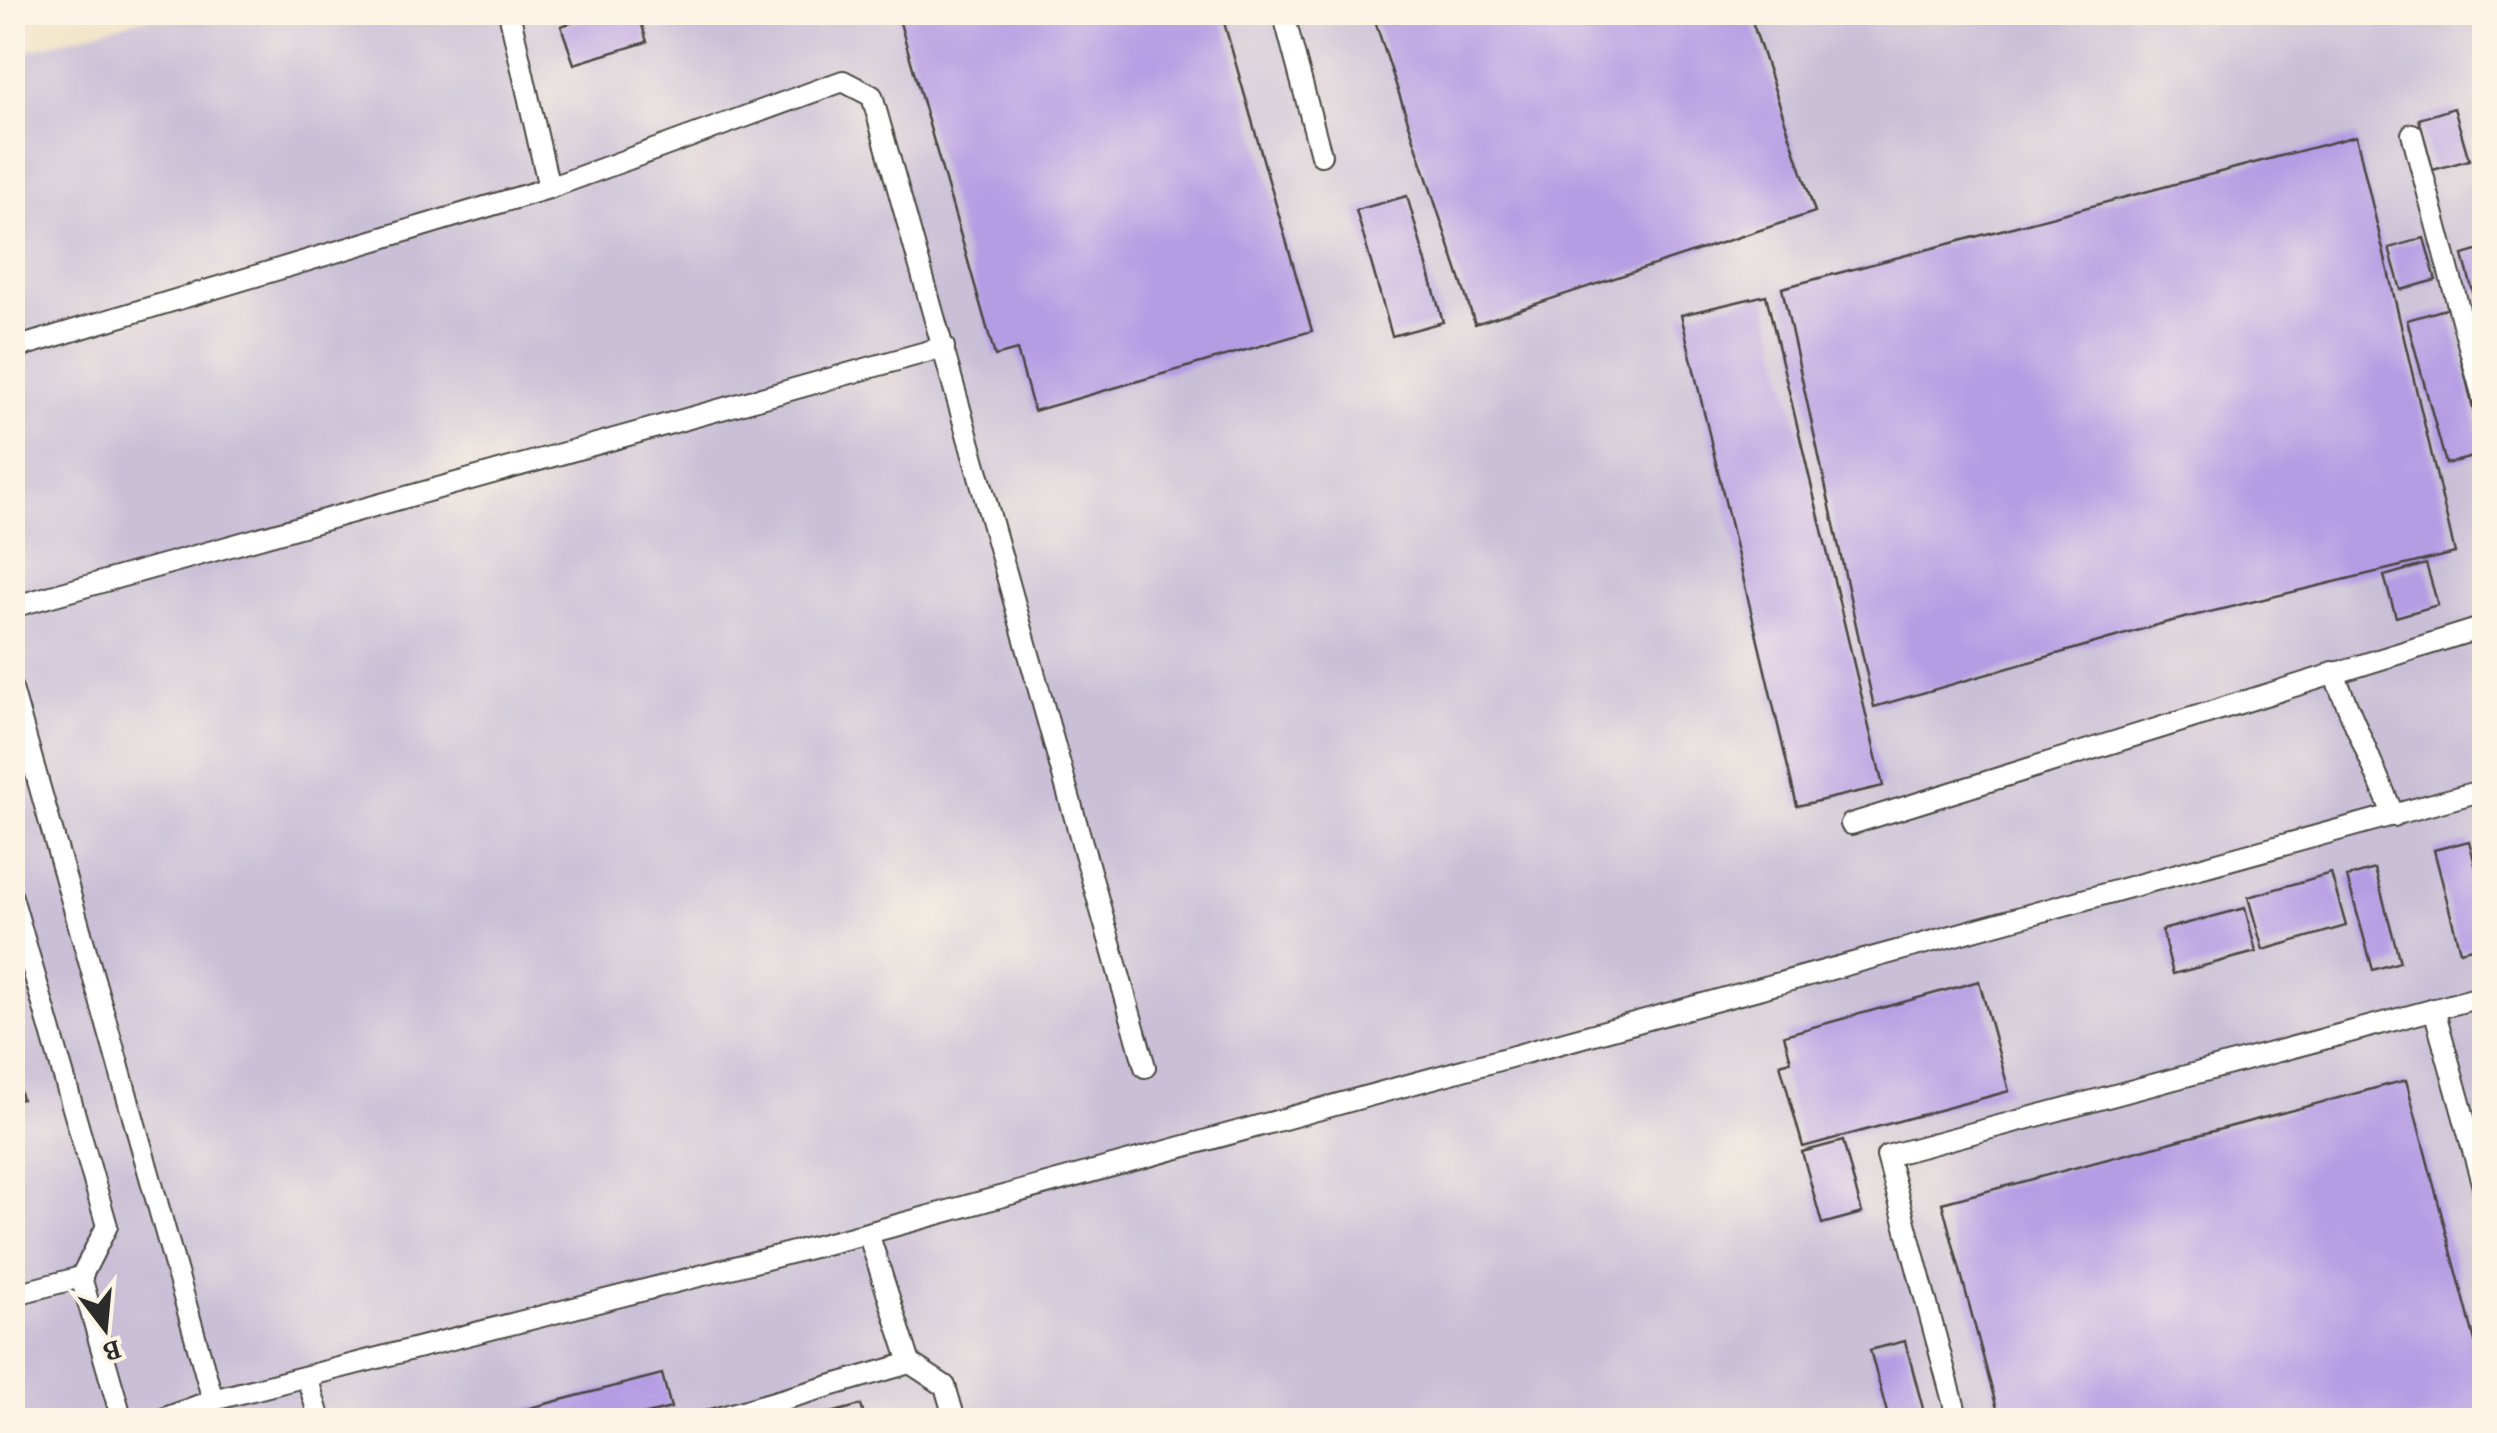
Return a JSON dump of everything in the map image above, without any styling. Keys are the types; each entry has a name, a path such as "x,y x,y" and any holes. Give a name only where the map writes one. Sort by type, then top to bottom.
{"lane":[{"path":"510,12 549,188"},
{"path":"1283,12 1321,155"},
{"path":"12,349 549,188 844,81 872,96 1145,1067"},
{"path":"2412,134 2484,402"},
{"path":"12,607 944,347"},
{"path":"1851,824 2484,627"},
{"path":"2332,672 2394,816"},
{"path":"12,688 212,1400"},
{"path":"160,1420 212,1400 868,1233 2484,790"},
{"path":"12,896 107,1226 80,1277 122,1420"},
{"path":"1958,1420 1888,1156 2484,996"},
{"path":"2434,1009 2484,1190"},
{"path":"868,1233 910,1363 946,1386 955,1420"},
{"path":"12,1295 80,1277"},
{"path":"711,1420 910,1363"},
{"path":"307,1377 320,1420"}],"shaded area":[{"path":"166,12 2484,13 2484,1420 13,1420 13,55"}],"building":[{"path":"604,12 638,12 647,42 574,64 561,26"},
{"path":"897,12 1221,12 1312,331 1034,411 1017,350 995,356"},
{"path":"1372,12 1749,12 1815,212 1475,324"},
{"path":"2454,108 2469,160 2433,170 2419,119"},
{"path":"2356,136 2455,553 2164,623 1874,707 1782,288"},
{"path":"1407,196 1443,322 1392,336 1356,210"},
{"path":"2424,238 2436,280 2401,290 2389,248"},
{"path":"2484,249 2484,289 2473,292 2463,255"},
{"path":"1766,295 1883,786 1797,806 1681,315"},
{"path":"2449,308 2484,454 2446,464 2407,320"},
{"path":"2426,564 2438,605 2396,617 2384,576"},
{"path":"2469,841 2484,899 2484,945 2460,951 2434,850"},
{"path":"2375,869 2400,962 2373,970 2347,877"},
{"path":"2331,873 2346,926 2263,950 2248,897"},
{"path":"2245,908 2256,952 2173,974 2162,930"},
{"path":"1979,981 2009,1091 1803,1147 1780,1064 1791,1061 1784,1035"},
{"path":"12,1066 22,1099 12,1101"},
{"path":"2406,1080 2484,1375 2484,1420 2000,1420 1942,1203"},
{"path":"1843,1141 1862,1213 1822,1224 1802,1152"},
{"path":"1905,1341 1926,1420 1889,1420 1870,1350"},
{"path":"662,1374 671,1408 623,1420 525,1420 522,1410"},
{"path":"861,1405 865,1420 808,1420 808,1419"}]}
